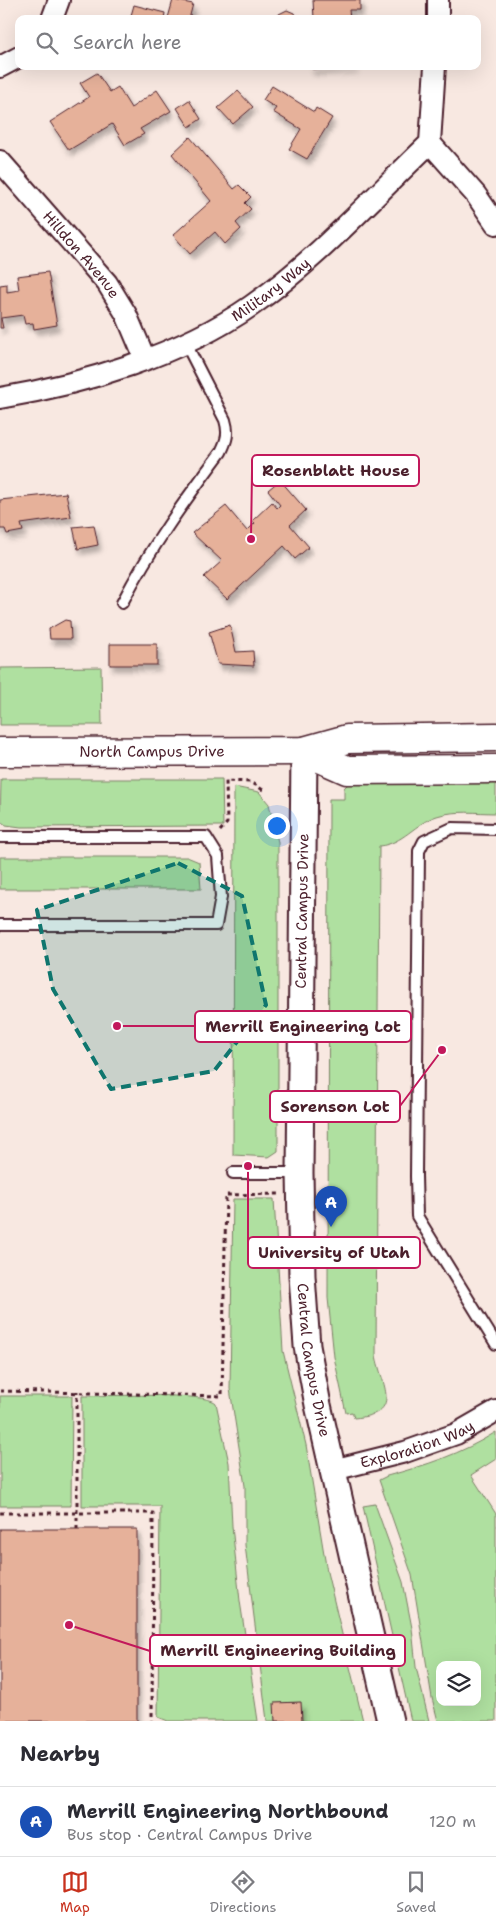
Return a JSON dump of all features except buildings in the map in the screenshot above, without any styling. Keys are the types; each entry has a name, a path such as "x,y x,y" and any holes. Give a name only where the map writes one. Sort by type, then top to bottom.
{"main road":[{"name":"North Campus Drive","path":"0,752 304,751 347,739 496,737"},
{"name":"North Campus Drive","path":"304,751 347,770 496,769"}],"street":[{"path":"53,15 59,0"},
{"path":"438,0 438,15"},
{"path":"0,67 15,60"},
{"path":"435,70 430,143 476,195 496,224"},
{"name":"Military Way","path":"0,398 85,380 145,359 185,342 250,307 284,281 430,143"},
{"name":"Hilldon Avenue","path":"0,161 107,283 126,314 145,359"},
{"name":"Central Campus Drive","path":"304,751 300,1173 302,1276 307,1346 390,1721"},
{"name":"Exploration Way","path":"333,1470 405,1452 456,1434 496,1411"}],"lane":[{"path":"122,603 141,565 168,522 221,452 227,440 228,431 225,420 185,342"},
{"path":"496,829 452,828 424,841 419,851 416,1166 417,1216 496,1344"},
{"path":"0,837 206,837 218,856 221,896 216,925 0,925"},
{"path":"233,1173 300,1173"}],"path":[{"path":"209,843 227,823 226,781 251,782 262,790"},
{"path":"0,1391 77,1391 222,1396 226,1195 279,1194"},
{"path":"77,1391 77,1529"},
{"path":"0,1513 153,1513 152,1721"}],"highlighted area":[{"path":"178,863 242,896 266,1005 214,1071 111,1089 53,989 37,910"}],"green space":[{"path":"101,667 102,725 0,725 0,668"},
{"path":"1,779 222,779 223,826 21,827 6,825 0,821"},
{"path":"496,782 496,813 459,812 444,814 429,819 395,841 379,846 376,1355 386,1396 385,1404 380,1411 354,1418 352,1412 346,1413 334,1357 328,1298 329,799 344,799 344,788 348,784"},
{"path":"234,787 259,792 269,804 278,842 278,1151 269,1157 233,1155"},
{"path":"0,857 187,857 199,862 201,889 0,889"},
{"path":"233,1199 274,1199 283,1351 306,1445 327,1572 363,1721 267,1721 245,1545 245,1486 230,1389"},
{"path":"0,1396 72,1396 71,1506 0,1506"},
{"path":"82,1396 194,1397 216,1403 229,1463 232,1526 240,1601 258,1721 168,1721 158,1717 160,1506 82,1506"},
{"path":"496,1432 496,1459 471,1475 496,1514 496,1721 438,1721 432,1698 412,1575 379,1480 470,1447"},
{"path":"375,1504 403,1582 412,1628 416,1667 429,1721 411,1721 363,1506"}],"place":[{"name":"Rosenblatt House","path":"251,539"},
{"name":"Merrill Engineering Lot","path":"117,1026"},
{"name":"Sorenson Lot","path":"442,1050"},
{"name":"University of Utah","path":"248,1166"},
{"name":"Merrill Engineering Northbound","path":"331,1227"},
{"name":"Merrill Engineering Building","path":"69,1625"}]}
